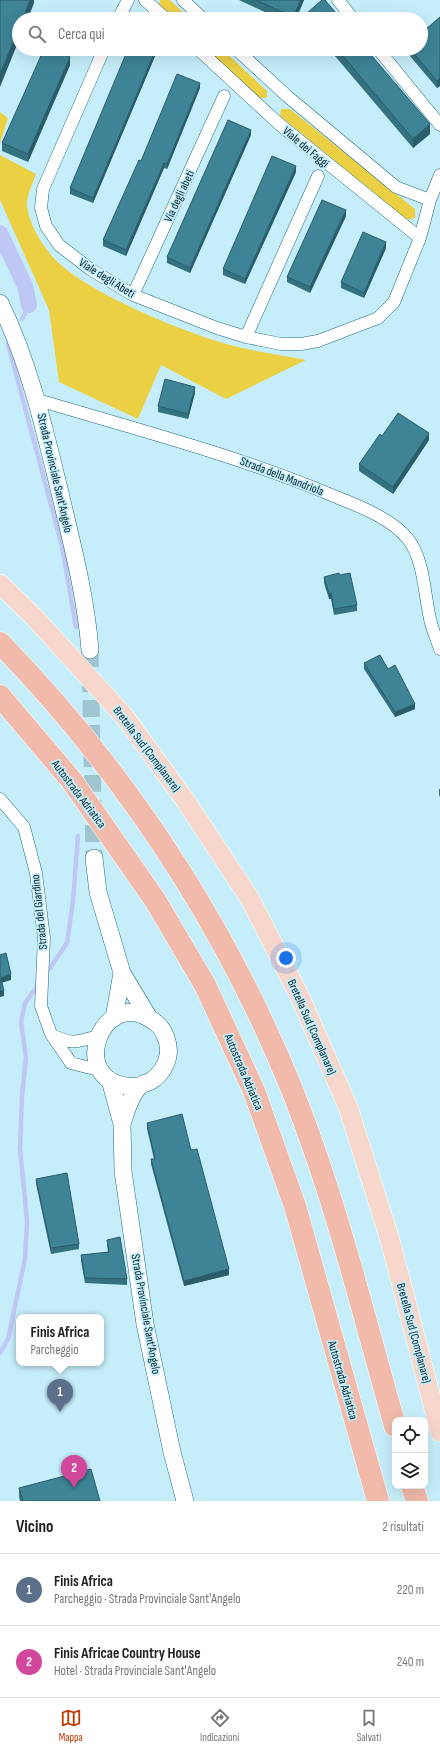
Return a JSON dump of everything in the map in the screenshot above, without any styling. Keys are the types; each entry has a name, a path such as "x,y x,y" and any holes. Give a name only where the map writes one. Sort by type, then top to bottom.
{"highway":[{"path":"0,643 38,683 113,772 188,883 238,971 288,1081 330,1196 392,1417"},
{"name":"Autostrada Adriatica","path":"0,696 72,781 155,900 205,985 254,1091 295,1206 378,1501"},
{"path":"413,1489 417,1501"}],"main road":[{"name":"Strada Provinciale Sant'Angelo","path":"0,303 22,355 38,400 81,583 88,624 90,650"},
{"name":"Bretella Sud (Complanare)","path":"0,584 34,617 124,716 185,800 250,899 300,997 348,1106 390,1240 440,1432"},
{"name":"Strada Provinciale Sant'Angelo","path":"94,858 98,892 122,973 149,1018 158,1024 164,1033 168,1044 168,1055 165,1066 159,1075 150,1082 140,1086 128,1104 122,1124"},
{"name":"Strada Provinciale Sant'Angelo","path":"114,1018 122,973"},
{"path":"98,1036 104,1025 114,1018 126,1014 138,1014 149,1018"},
{"name":"Strada Provinciale Sant'Angelo","path":"98,1036 96,1054 106,1076 122,1124 123,1171 146,1324 172,1452 185,1501"},
{"path":"106,1076 120,1085 140,1086"}],"street":[{"path":"122,12 128,0"},
{"path":"145,0 158,12"},
{"path":"183,0 196,12"},
{"path":"338,0 347,12"},
{"name":"Viale degli Abeti","path":"101,56 44,189 41,208 46,226 59,244 90,270 133,295 210,326 246,337"},
{"name":"Viale dei Faggi","path":"206,56 270,116 420,238"},
{"path":"244,56 287,96 396,187 430,200"},
{"path":"384,56 440,125"},
{"name":"Via degli abeti","path":"133,295 224,96"},
{"path":"318,176 246,337 281,344 301,344 318,341 378,318 394,302 420,238 430,200 440,175"},
{"name":"Strada della Mandriola","path":"38,400 224,455 278,473 355,505 389,522 408,538 418,559 431,623 440,648"},
{"name":"Strada del Giardino","path":"0,799 24,827 36,873 44,938 41,1006 51,1034 71,1063 106,1076"},
{"path":"51,1034 66,1042 81,1041 98,1036"}],"shaded area":[{"path":"160,0 170,0 183,12 168,12 159,4"},
{"path":"213,56 230,56 267,91 267,98 257,98"},
{"path":"281,109 290,109 415,209 415,218 407,220 280,116"},
{"path":"0,112 8,118 0,143"},
{"path":"0,155 36,174 27,202 28,213 33,226 39,238 51,255 66,269 86,283 136,310 190,332 243,348 306,360 226,399 161,365 138,419 59,382 49,310 0,200"}],"building":[{"path":"0,0 30,0 26,12 12,12 12,45 0,74"},
{"path":"256,0 301,0 295,12 282,12"},
{"path":"322,0 325,0 335,12 308,12"},
{"path":"440,17 440,78 437,81 416,56 428,56 428,27"},
{"path":"41,56 70,57 28,154 2,143"},
{"path":"125,56 153,56 93,198 70,188"},
{"path":"343,56 372,56 430,124 413,139"},
{"path":"177,74 200,83 167,164 164,163 126,250 103,240 139,160 141,161"},
{"path":"228,120 251,130 190,268 167,257"},
{"path":"272,156 296,166 245,279 223,269"},
{"path":"322,200 346,210 310,287 287,277"},
{"path":"363,232 386,242 364,293 341,282"},
{"path":"165,379 195,387 188,414 158,406"},
{"path":"398,413 429,433 393,487 359,464 380,434 382,436"},
{"path":"339,573 340,575 350,573 357,605 334,609 331,593 329,594 324,577"},
{"path":"380,655 388,669 395,665 415,704 395,712 364,663"},
{"path":"6,953 11,974 1,978 4,991 0,991 0,955"},
{"path":"182,1114 191,1150 197,1149 229,1269 184,1281 151,1159 155,1159 147,1123"},
{"path":"67,1173 79,1244 51,1248 36,1179"},
{"path":"120,1237 127,1279 85,1278 81,1255 109,1252 107,1240"},
{"path":"91,1469 100,1501 23,1501 19,1488"}],"waterway":[{"path":"0,233 25,286 29,305"},
{"path":"22,319 29,305"},
{"path":"8,344 62,546 76,627"},
{"path":"45,975 67,943 73,901 78,836"},
{"path":"0,1353 8,1339 25,1259 27,1221 20,1149 22,1097 26,1058 21,1022 25,1003 39,984"}],"tunnel":[{"path":"90,650 94,858"}],"place":[{"name":"Finis Africa","path":"60,1412"},
{"name":"Finis Africae Country House","path":"74,1488"}]}
